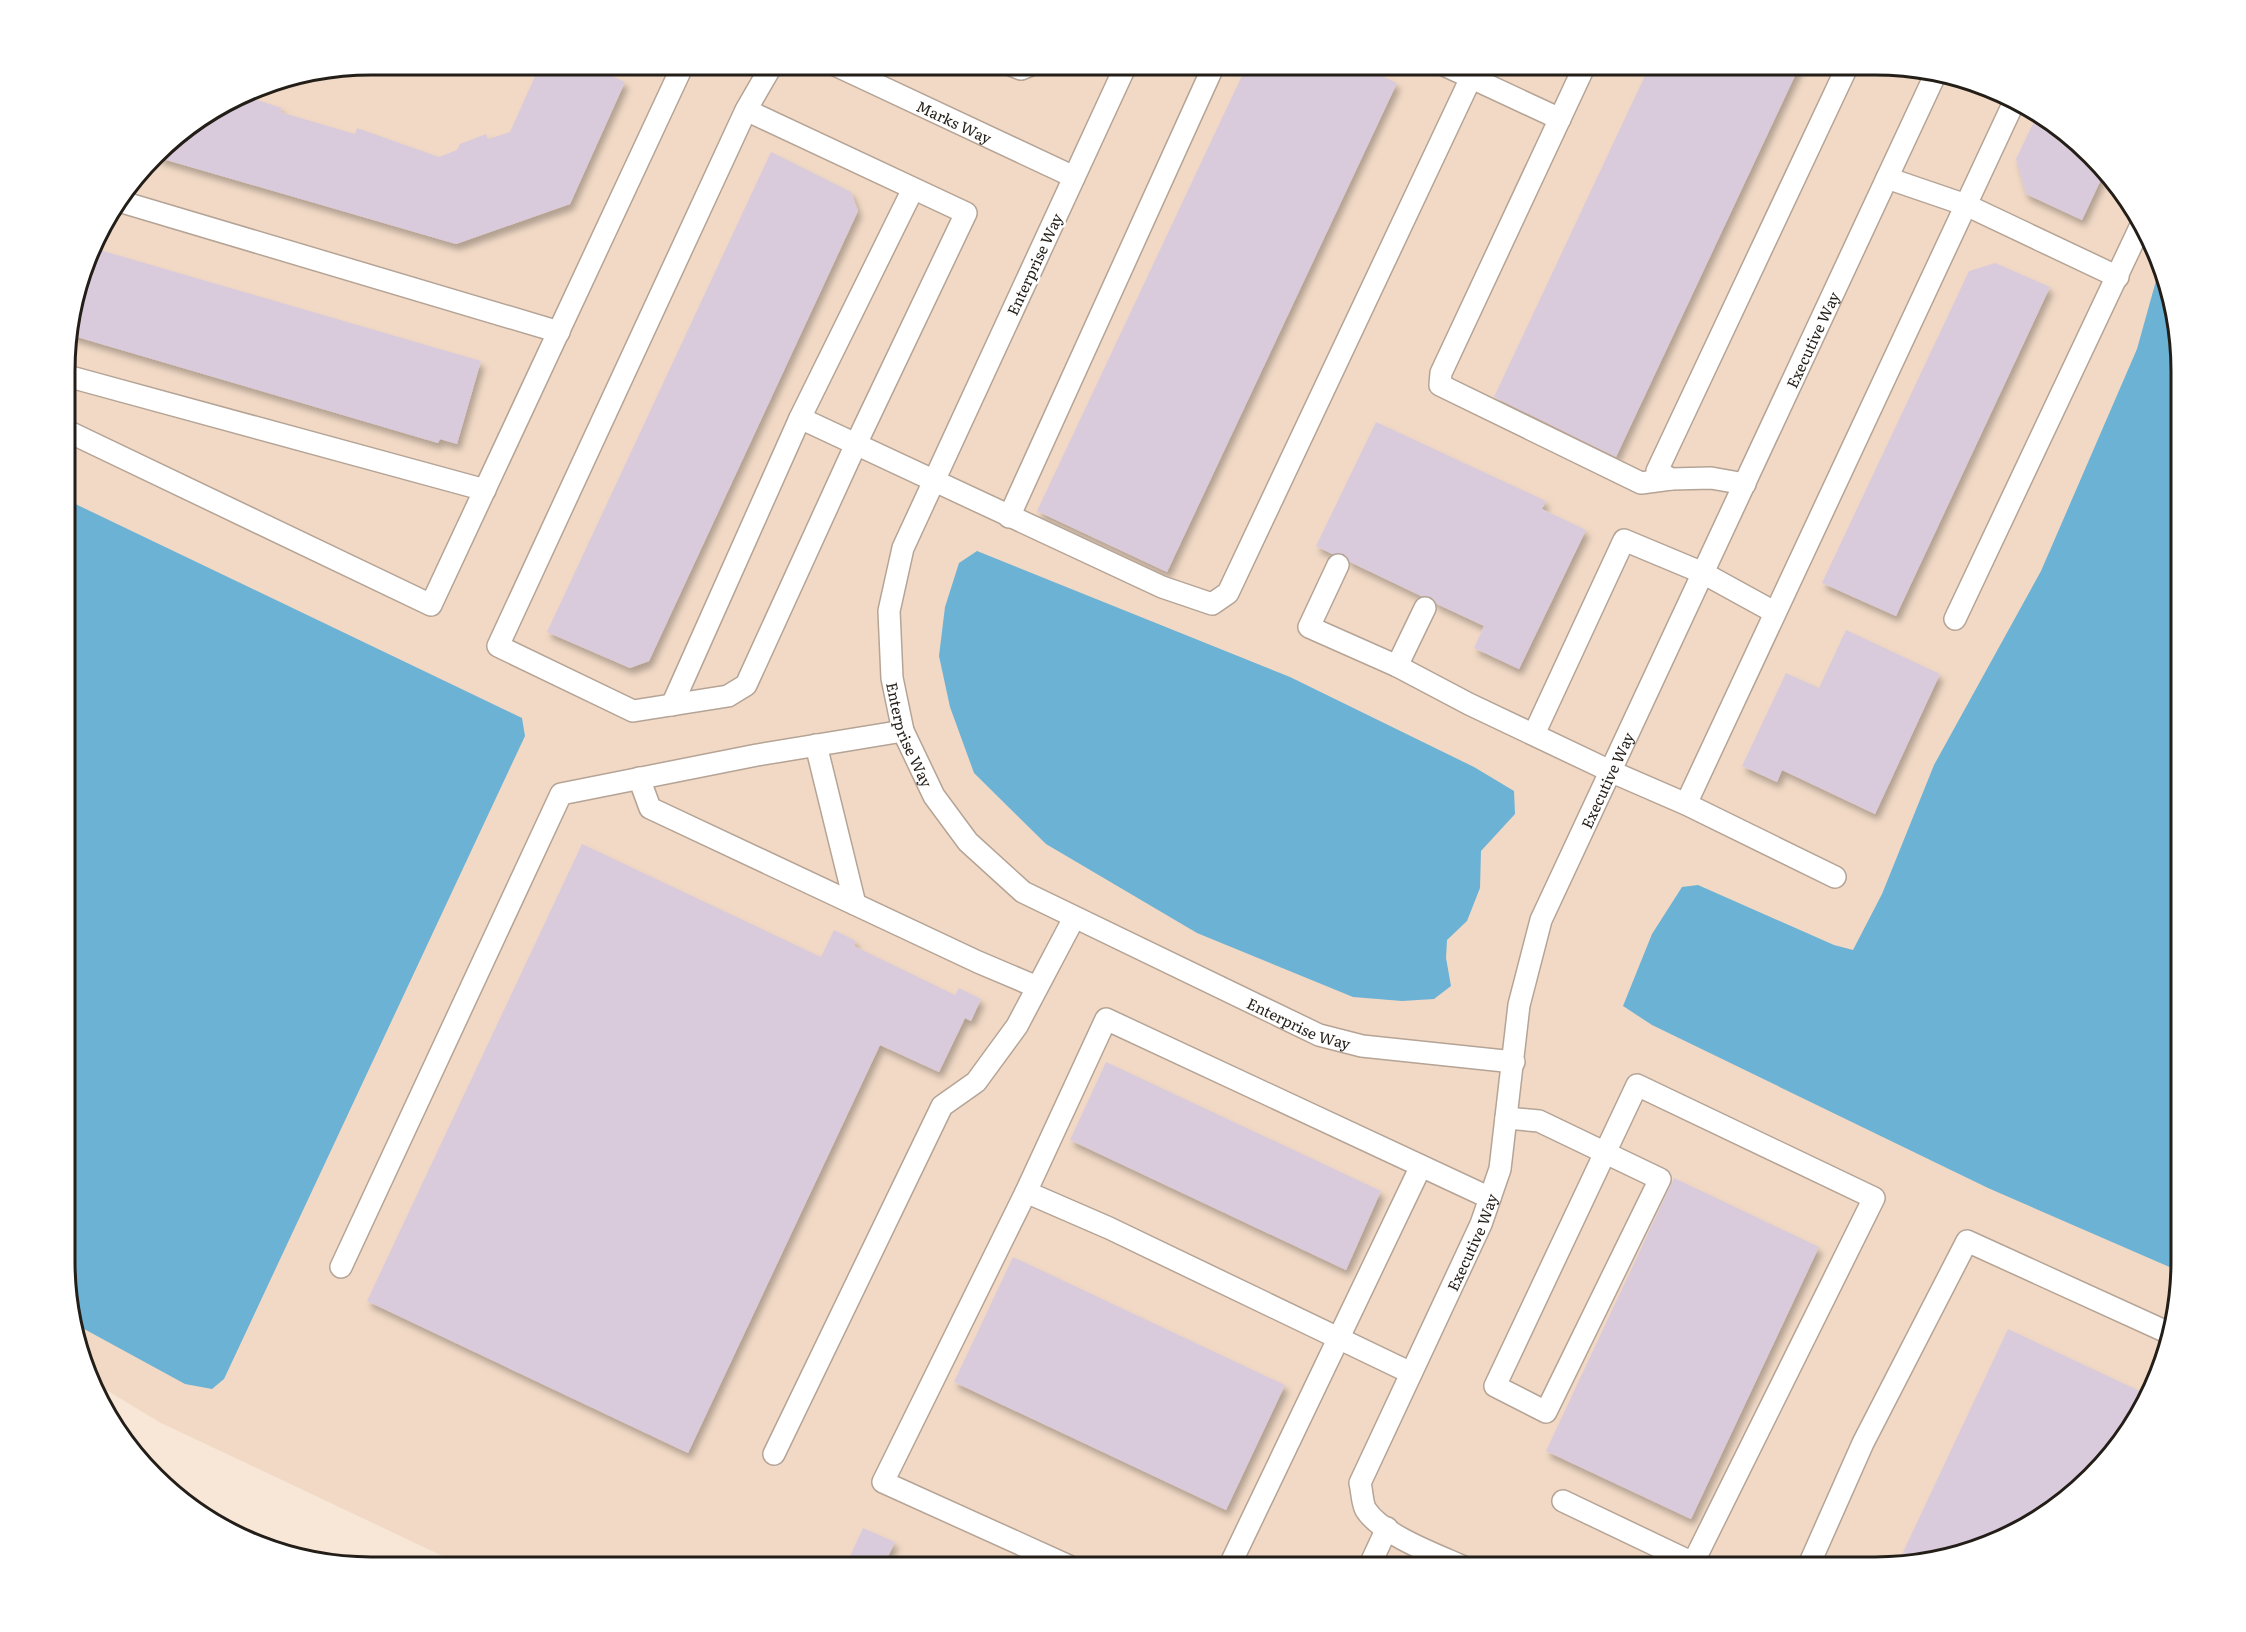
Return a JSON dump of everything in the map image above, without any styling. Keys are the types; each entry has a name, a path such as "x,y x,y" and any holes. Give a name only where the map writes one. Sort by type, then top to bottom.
{"street":[{"path":"75,435 431,605 678,75"},
{"path":"746,110 966,213 856,444 746,685 728,696 633,711 498,646 746,110 766,75"},
{"name":"Marks Way","path":"856,75 1074,177"},
{"name":"Enterprise Way","path":"1121,75 903,548 889,611 892,678 903,731 934,796 968,842 1023,892 1319,1035 1362,1046 1514,1062"},
{"path":"1009,517 1209,75"},
{"path":"800,418 1162,587 1212,604 1227,593 1472,75"},
{"path":"1481,75 1560,119"},
{"path":"1580,75 1441,373 1440,385 1641,483 1671,479 1711,478 1744,484"},
{"path":"1671,479 1656,471 1843,75"},
{"name":"Executive Way","path":"1387,1528 1366,1510 1360,1483 1481,1224 1500,1170 1519,1005 1541,920 1933,81"},
{"path":"1686,804 2011,109"},
{"path":"1887,178 1966,205 2118,276"},
{"path":"672,705 800,418 913,189"},
{"path":"127,204 559,332"},
{"path":"1955,619 2137,234"},
{"path":"75,378 485,490"},
{"path":"1534,734 1624,540 1703,573 1774,612"},
{"path":"1338,565 1309,627 1397,666 1610,771 1686,804 1836,877"},
{"path":"1397,666 1425,608"},
{"path":"341,1267 561,794 816,745 903,731"},
{"path":"816,745 855,904"},
{"path":"639,778 650,808 1037,987"},
{"path":"774,1454 942,1106 976,1082 1017,1026 1074,918"},
{"path":"1049,1557 883,1482 1026,1192 1106,1019 1490,1198"},
{"path":"1506,1118 1539,1121 1606,1153 1660,1179 1546,1412 1495,1386 1606,1153 1637,1085 1874,1198 1696,1557"},
{"path":"1234,1557 1420,1166"},
{"path":"1026,1192 1109,1228 1411,1373"},
{"path":"1813,1557 1863,1443 1967,1241 2162,1330"},
{"path":"1563,1501 1676,1557"},
{"path":"1374,1557 1387,1528 1397,1537 1442,1557"}],"shaded area":[{"path":"371,75 1894,76 1951,85 1988,98 2023,115 2055,136 2084,162 2110,191 2131,223 2148,258 2161,295 2168,333 2171,371 2170,1280 2161,1337 2148,1374 2131,1409 2110,1441 2084,1470 2055,1496 2023,1517 1988,1534 1951,1547 1913,1554 1875,1557 445,1557 159,1422 105,1389 85,1337 76,1280 75,371 78,333 85,295 98,258 115,223 136,191 162,162 191,136 223,115 258,98 295,85 333,78"}],"water":[{"path":"2156,280 2165,314 2171,371 2171,1267 1988,1188 1652,1025 1623,1006 1652,934 1682,887 1698,885 1834,945 1853,950 1882,894 1934,765 2041,571 2137,349"},
{"path":"75,504 522,718 525,736 224,1379 212,1389 185,1384 83,1328 78,1299 75,1261"},
{"path":"977,551 1290,677 1474,767 1514,791 1515,814 1481,851 1480,888 1467,921 1447,940 1446,958 1451,986 1434,999 1402,1001 1353,997 1197,933 1046,844 974,773 950,707 939,656 945,607 959,563"}],"building":[{"path":"536,75 610,75 625,82 570,204 456,244 165,160 207,125 255,99 282,108 280,112 355,134 357,128 439,157 457,150 460,144 486,134 488,139 510,132"},
{"path":"1242,75 1380,75 1397,83 1167,572 1037,511"},
{"path":"1645,75 1795,75 1616,457 1494,397"},
{"path":"2034,122 2070,149 2101,180 2082,220 2026,194 2016,159"},
{"path":"771,152 851,192 858,211 649,661 630,668 547,632"},
{"path":"101,250 481,361 457,444 440,439 438,443 78,337 85,295"},
{"path":"1995,263 2050,287 1896,616 1822,583 1969,271"},
{"path":"1376,422 1546,501 1542,509 1586,530 1519,669 1474,648 1484,626 1437,604 1431,597 1421,596 1350,562 1344,554 1332,554 1316,546"},
{"path":"1846,630 1940,674 1875,814 1782,770 1777,782 1742,766 1786,673 1819,688"},
{"path":"582,844 821,957 834,930 856,941 854,946 955,995 959,988 981,999 971,1021 965,1018 939,1072 880,1045 688,1453 367,1301"},
{"path":"1106,1062 1381,1191 1346,1270 1070,1140"},
{"path":"1674,1178 1819,1247 1691,1519 1546,1451"},
{"path":"1013,1257 1285,1385 1226,1510 954,1382"},
{"path":"2008,1329 2140,1391 2121,1425 2097,1456 2070,1483 2039,1507 2006,1526 1970,1541 1932,1551 1902,1555"},
{"path":"863,1528 895,1542 888,1557 850,1557"}]}
